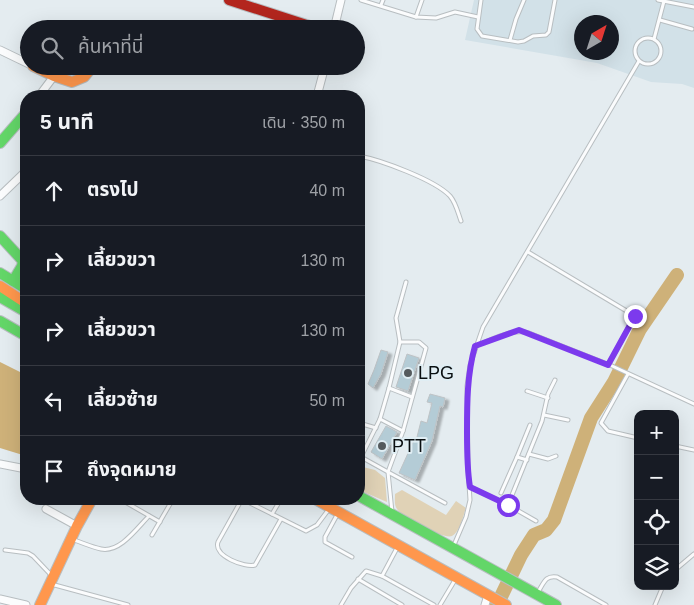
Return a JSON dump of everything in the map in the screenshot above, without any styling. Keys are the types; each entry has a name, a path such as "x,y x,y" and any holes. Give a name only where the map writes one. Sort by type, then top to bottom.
{"main road":[{"path":"229,0 289,20"},
{"path":"54,76 72,82 86,75"},
{"path":"0,143 20,120"},
{"path":"0,236 20,257"},
{"path":"13,281 20,269"},
{"path":"0,273 20,285"},
{"path":"0,286 20,299"},
{"path":"0,298 20,309"},
{"path":"0,321 20,333"},
{"path":"0,327 20,335"},
{"path":"365,499 556,605"},
{"path":"40,605 89,505"},
{"path":"326,505 457,578 489,600 506,605"}],"street":[{"path":"336,20 341,0"},
{"path":"0,50 20,60"},
{"path":"319,90 323,75"},
{"path":"44,90 54,76"},
{"path":"0,196 20,177"},
{"path":"0,464 20,468"},
{"path":"46,509 77,526"},
{"path":"0,599 26,605"}],"lane":[{"path":"361,0 416,18 436,18 455,12 478,17"},
{"path":"381,5 383,0"},
{"path":"416,18 422,0"},
{"path":"482,0 477,30 482,36 520,42 533,36 546,35 549,32 555,0"},
{"path":"510,40 524,0"},
{"path":"658,0 694,7"},
{"path":"654,39 664,1"},
{"path":"660,20 692,29"},
{"path":"646,38 654,39 660,44 662,51 660,59 654,64 646,65 640,61 635,55 635,47 640,41 646,38"},
{"path":"453,548 466,517 470,500 467,386 475,346 483,327 640,61"},
{"path":"365,158 391,165 441,189 454,201 460,221"},
{"path":"528,252 635,316 609,365"},
{"path":"365,449 380,419 389,388 400,342 396,318 406,282"},
{"path":"475,346 519,330 609,365 694,404"},
{"path":"393,515 388,472 403,430 426,348 419,342 400,342"},
{"path":"626,373 601,424 608,430 634,437"},
{"path":"508,505 544,415 555,380"},
{"path":"389,388 412,397"},
{"path":"527,391 548,398"},
{"path":"544,415 568,420"},
{"path":"380,419 403,430"},
{"path":"365,425 376,428"},
{"path":"501,493 530,425"},
{"path":"679,447 694,450"},
{"path":"529,454 548,458 556,456"},
{"path":"517,457 527,460"},
{"path":"365,460 445,503"},
{"path":"470,487 536,521"},
{"path":"130,505 160,522"},
{"path":"152,535 170,505"},
{"path":"239,505 216,546 223,555 247,566 255,565 259,561 281,519"},
{"path":"254,505 306,530 317,525 335,510"},
{"path":"272,514 277,505"},
{"path":"335,510 325,536 325,542 352,558"},
{"path":"71,539 102,549 108,549 117,546 128,538 149,516"},
{"path":"382,576 398,545"},
{"path":"5,550 28,553 33,556 52,580 128,605"},
{"path":"679,567 694,554"},
{"path":"341,605 358,579 366,571 382,576 434,605"},
{"path":"536,594 547,577 550,576 556,577 606,605"},
{"path":"440,605 457,578"},
{"path":"358,579 402,605"},
{"path":"655,605 661,590"}],"shaded area":[{"path":"474,0 694,0 694,88 682,84 651,82 597,63 580,60 619,60 619,15 574,15 574,59 465,40"},
{"path":"0,362 20,372 20,454 0,448"},
{"path":"365,468 375,470 385,478 387,502 365,493"},
{"path":"402,490 446,515 456,501 466,508 461,524 455,534 452,536 441,535 400,513 395,506 395,494"}],"building":[{"path":"381,350 388,352 381,374 373,388 368,384"},
{"name":"LPG","path":"407,354 419,358 408,391 396,387"},
{"path":"430,394 445,398 443,407 440,406 432,441 415,480 399,473 414,440 416,441 421,421 427,423 432,403 427,402"},
{"path":"386,426 397,432 382,459 371,452"}],"waterway":[{"path":"497,605 521,555 534,535 546,530 554,520 591,418 614,382 640,329 677,275"}],"traffic: fast":[{"path":"0,143 20,120"},
{"path":"0,236 20,258"},
{"path":"13,281 20,269"},
{"path":"0,273 20,285"},
{"path":"0,297 20,309"},
{"path":"0,321 20,333"},
{"path":"365,499 556,605"}],"traffic: slow":[{"path":"52,75 72,82 86,75"},
{"path":"0,286 20,299"},
{"path":"40,605 89,505"},
{"path":"326,505 506,605"}],"traffic: jam":[{"path":"229,0 291,20"}],"place":[{"name":"LPG","path":"408,373"},
{"name":"PTT","path":"382,446"}],"route":[{"path":"508,505 470,487 467,386 475,346 519,330 608,365 635,316"}]}
